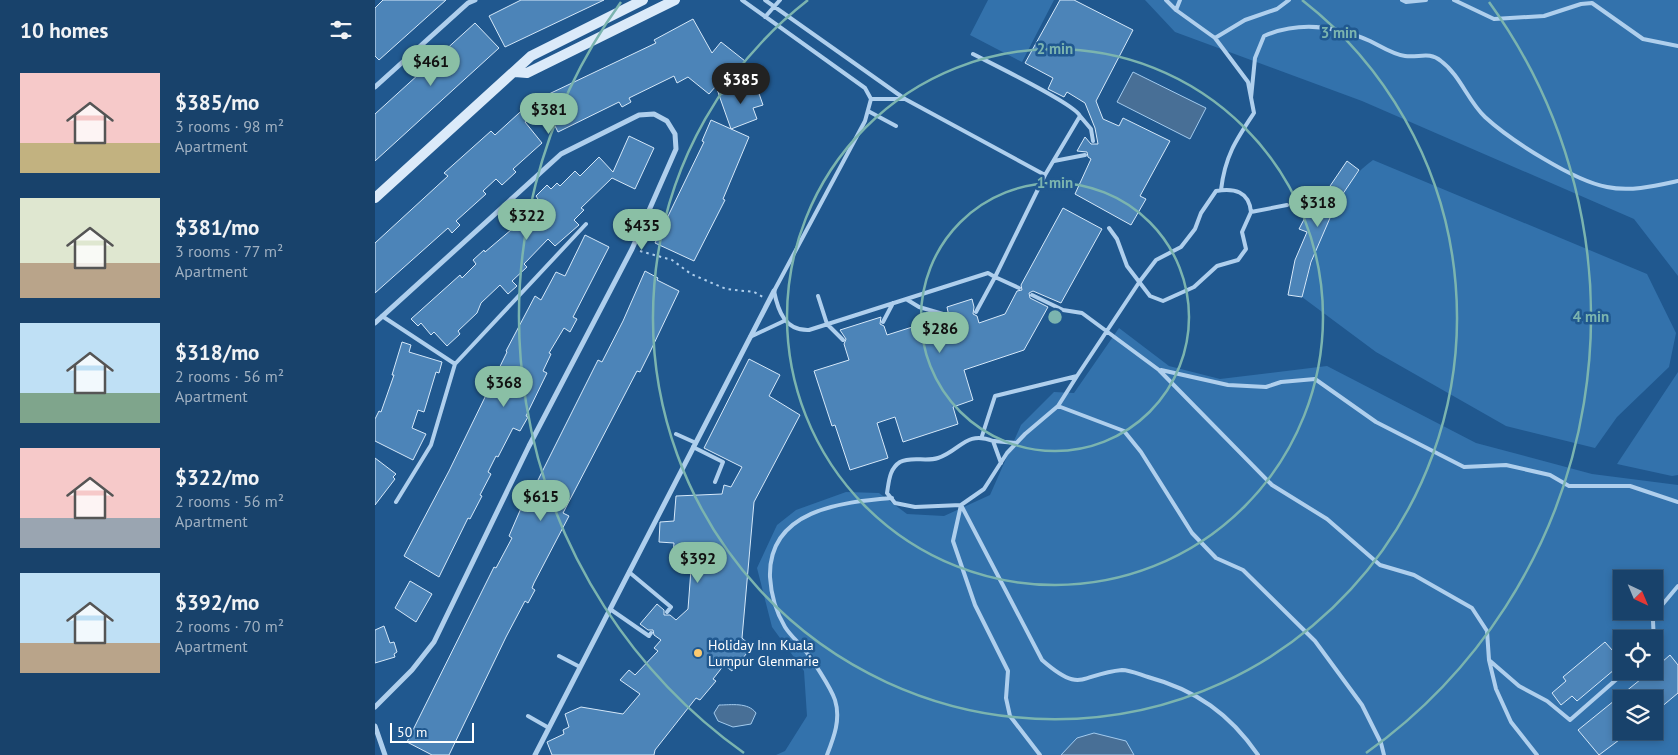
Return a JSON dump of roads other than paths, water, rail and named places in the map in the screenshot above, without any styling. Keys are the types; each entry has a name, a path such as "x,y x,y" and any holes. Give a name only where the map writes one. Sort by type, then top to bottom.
{"street":[{"path":"375,87 468,3 475,0"},
{"path":"375,198 531,56 643,0"},
{"path":"515,72 527,73 675,0"},
{"path":"375,323 561,154 639,115 654,114 667,121 675,134 677,149 632,249 529,446 434,642 412,670 375,707"},
{"path":"535,755 774,292"},
{"path":"375,726 385,755"}],"lane":[{"path":"742,0 865,88 871,99 865,121 774,292 777,308 784,321 803,330 988,273 1019,288"},
{"path":"765,0 905,99 1045,175"},
{"path":"765,17 780,0"},
{"path":"1166,0 1176,10 1215,38 1248,82 1254,112 1236,140 1223,167 1221,190"},
{"path":"1176,10 1180,0"},
{"path":"1215,38 1245,20 1277,9 1289,0"},
{"path":"1401,0 1406,2 1426,0"},
{"path":"1454,0 1494,19 1544,16 1581,4 1592,3 1643,39 1678,46"},
{"path":"1251,98 1255,58 1264,36 1283,28 1323,28 1355,34 1404,56 1426,54 1439,59 1447,66 1485,117 1541,158 1574,174 1606,187 1638,189 1678,181"},
{"path":"973,54 1078,112 1091,129 1093,141"},
{"path":"871,99 905,99"},
{"path":"868,111 896,126"},
{"path":"976,312 1045,175 1080,116"},
{"path":"1053,160 1085,156"},
{"path":"1016,443 993,441 982,436 963,442 938,458 919,458 900,462 890,474 887,493 895,503 915,507 961,505 984,489 1016,443 1059,406 1140,281 1156,260 1181,246 1195,229 1201,213 1216,191 1230,188 1242,193 1250,203 1251,212 1242,232 1246,249 1237,260 1217,266 1195,287 1163,301 1149,296 1140,281 1127,266 1117,239 1109,228"},
{"path":"1251,212 1287,206"},
{"path":"396,502 431,446 455,364 585,224"},
{"path":"1032,295 1063,310 1083,313 1159,370 1272,485 1327,519 1380,565 1414,575 1472,608 1487,631 1489,660 1496,689 1511,722 1537,755"},
{"path":"818,296 827,324 843,340"},
{"path":"906,299 919,307 950,316"},
{"path":"883,322 893,303"},
{"path":"383,316 455,364"},
{"path":"749,338 784,321"},
{"path":"1159,370 1228,385 1266,387 1281,382 1315,379 1375,422 1464,467 1506,466 1550,474 1569,486 1630,486 1678,502"},
{"path":"982,436 995,396 1077,376"},
{"path":"1059,406 1125,432 1141,452 1192,533 1215,558 1243,570 1315,641 1362,705 1381,743 1384,755"},
{"path":"676,434 723,462 715,482"},
{"path":"993,441 1001,463"},
{"path":"827,755 838,725 835,700 804,650 785,628 771,594 770,565 775,546 794,522 820,510 853,501 892,498"},
{"path":"961,505 953,541 975,605 1007,671 1006,698 1009,716 1040,755"},
{"path":"961,505 1042,660 1061,677 1082,681 1124,670 1175,684 1217,709 1258,755"},
{"path":"629,572 671,607 667,612"},
{"path":"1653,630 1653,621 1657,611 1678,586"},
{"path":"610,609 649,636 651,633"},
{"path":"559,656 580,667"},
{"path":"1489,660 1519,686 1547,701 1570,720 1616,680"},
{"path":"528,716 549,728"}],"place":[{"name":"Holiday Inn Kuala Lumpur Glenmarie","path":"698,653"}]}
